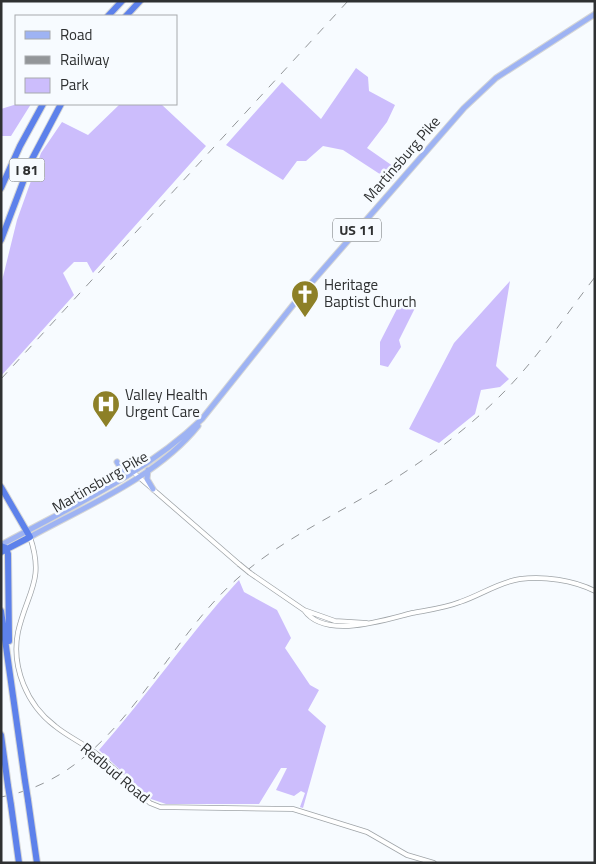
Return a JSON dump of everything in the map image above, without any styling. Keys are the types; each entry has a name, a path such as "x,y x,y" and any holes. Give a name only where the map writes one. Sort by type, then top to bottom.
{"highway":[{"path":"109,15 122,1"},
{"path":"127,15 140,1"},
{"name":"I 81","path":"1,188 20,146 42,105"},
{"name":"I 81","path":"1,240 31,161 60,105"},
{"path":"1,488 28,534"},
{"name":"Martinsburg Pike","path":"3,548 15,545 28,534"},
{"path":"10,672 8,565 10,551 15,545"},
{"path":"3,548 8,565"},
{"path":"1,611 37,863"},
{"path":"1,735 19,863"}],"main road":[{"name":"Martinsburg Pike","path":"28,534 138,477 186,440 305,290 464,108 496,78 594,16"},
{"name":"Martinsburg Pike","path":"3,548 132,472 169,448 200,421"},
{"path":"117,462 123,472 119,480"},
{"path":"148,470 147,479 153,489"}],"street":[{"path":"132,472 239,564 312,617 333,625 355,626 454,604 504,583 519,579 552,579 595,591"},
{"name":"Redbud Road","path":"28,534 36,557 37,575 21,621 17,644 19,670 26,690 39,711 52,724 94,752 150,803 160,807 293,808 367,832 407,855 434,863"}],"green space":[{"path":"356,68 368,77 369,91 395,105 387,122 367,148 400,171 392,182 343,150 323,146 306,161 297,161 283,180 226,145 282,82 321,119"},
{"path":"15,105 30,105 11,136 1,136 1,109"},
{"path":"119,105 162,105 206,146 93,273 87,262 74,262 63,273 74,295 1,376 1,285 17,220 41,153 62,122 88,135"},
{"path":"510,281 496,366 509,379 500,387 481,390 475,414 439,443 409,429 454,343"},
{"path":"401,301 415,308 399,340 401,347 388,367 380,365 380,342"},
{"path":"239,580 244,592 277,610 291,638 285,648 310,685 319,690 308,710 326,726 303,808 300,807 305,793 301,791 294,796 276,790 287,768 281,768 259,804 166,804 151,799 99,750"}],"railway":[{"path":"1,379 348,1"},
{"path":"1,797 41,784 76,763 106,737 133,706 209,607 257,562 298,535 405,472 468,426 524,370 595,277"}],"place":[{"name":"Heritage Baptist Church","path":"305,318"},
{"name":"Valley Health Urgent Care","path":"106,428"}]}
